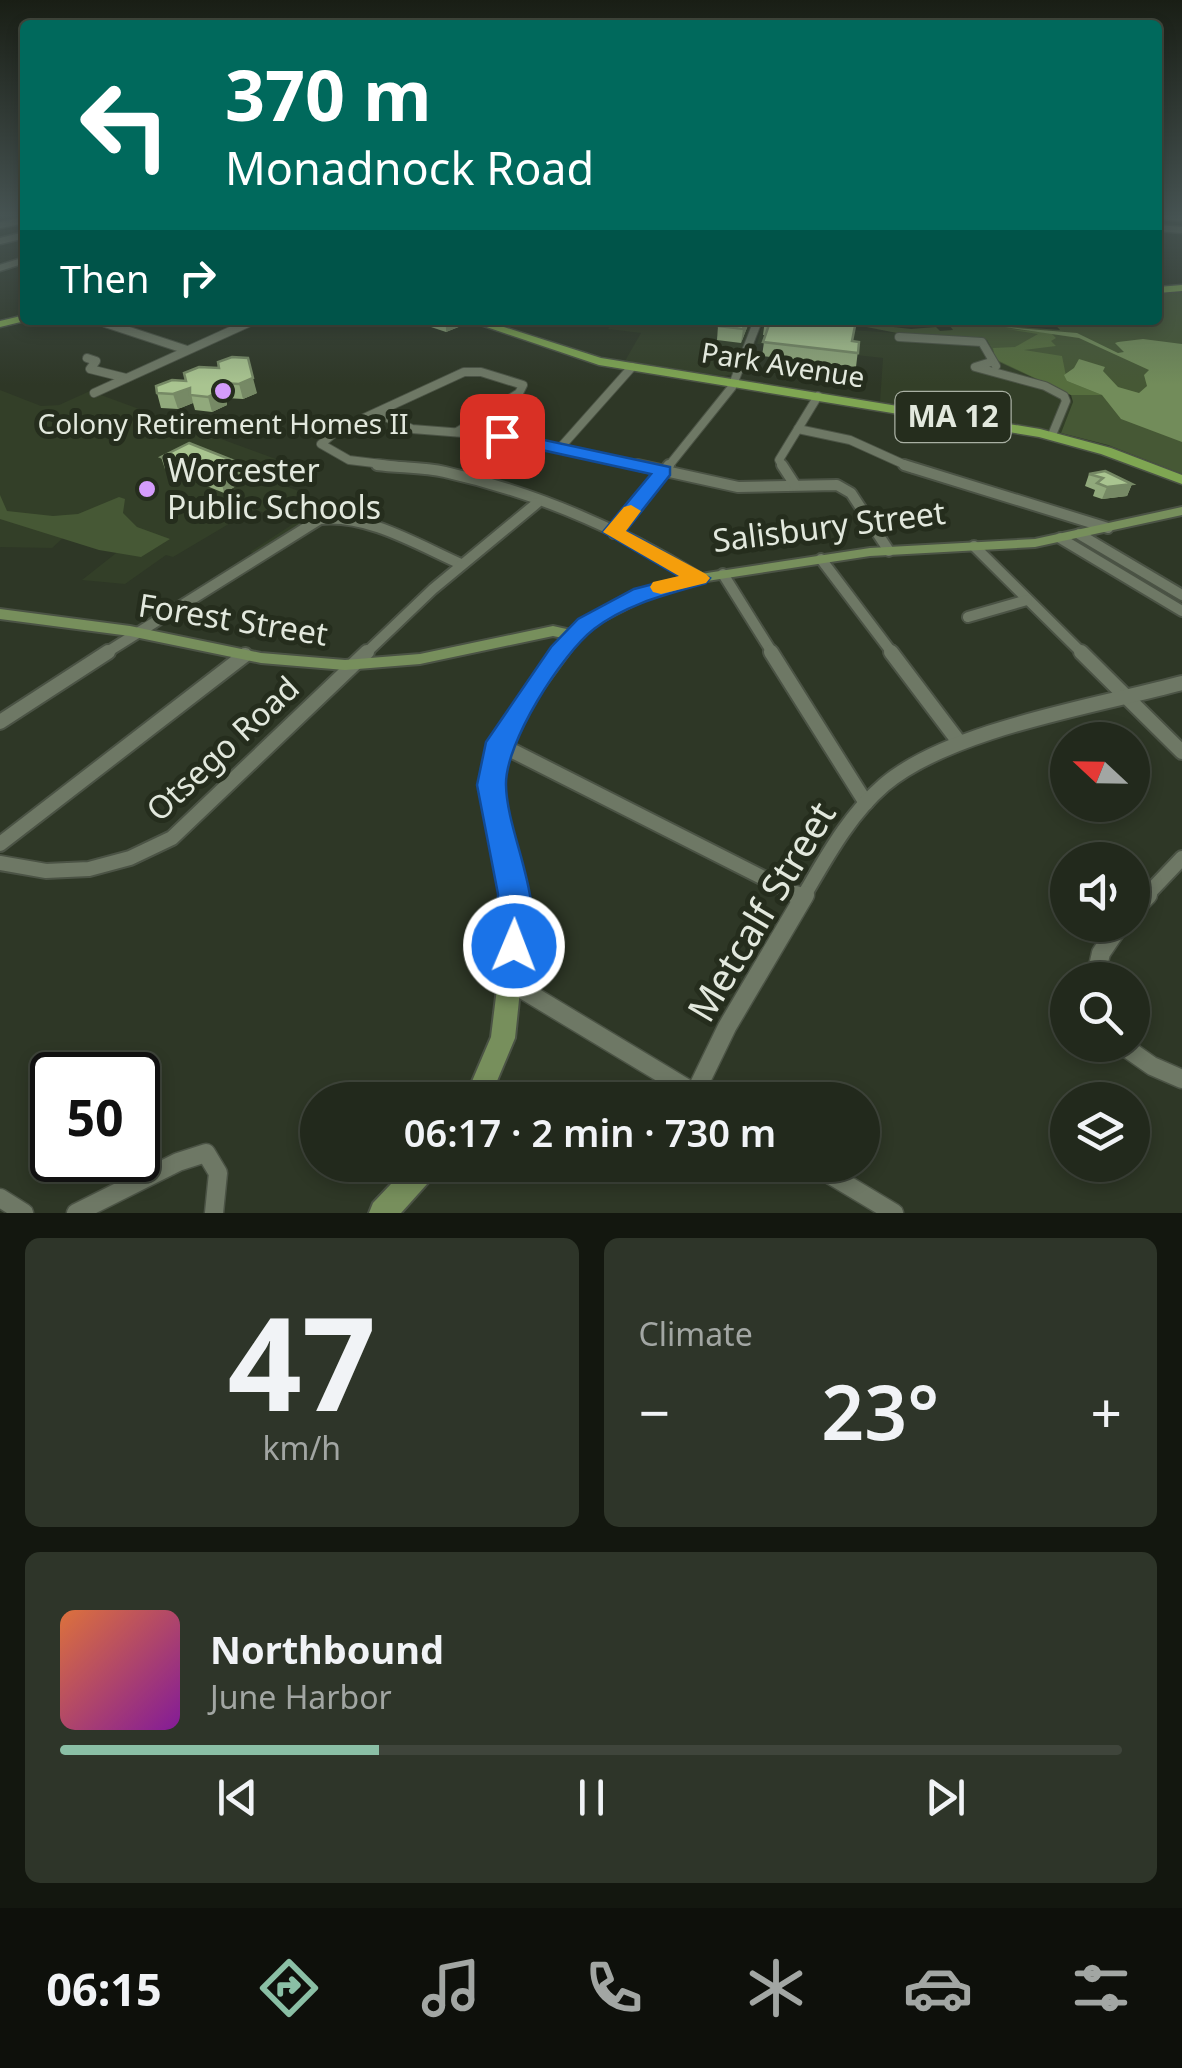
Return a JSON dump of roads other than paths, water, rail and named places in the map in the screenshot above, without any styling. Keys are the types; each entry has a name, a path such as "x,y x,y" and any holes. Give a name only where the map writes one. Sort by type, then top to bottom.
{"main road":[{"name":"Park Avenue","path":"493,325 568,354 632,367 1052,435 1182,480"},
{"name":"Salisbury Street","path":"484,1082 504,1038 516,924 514,894 492,785 499,744 574,634 593,619 642,594 699,578 889,551 1060,538 1182,511"},
{"name":"Forest Street","path":"0,614 139,632 246,655 352,665 431,657 553,631 574,634"},
{"path":"383,1213 411,1182"}],"street":[{"path":"112,325 187,350"},
{"path":"94,393 243,325"},
{"path":"614,532 734,383 756,325"},
{"path":"899,338 980,342 985,344 990,362 1012,376"},
{"path":"88,358 96,361 90,368 126,378"},
{"path":"990,362 975,366 1064,396 1066,402 1052,435"},
{"path":"560,448 632,367"},
{"path":"457,432 518,394 523,385 482,372 466,372 330,434 322,446 372,466 444,472 592,521 699,578"},
{"path":"795,484 779,460 818,396"},
{"path":"377,413 407,428 482,433 738,487 824,482 847,489 889,551"},
{"path":"798,429 850,440 900,464 1108,528"},
{"name":"Otsego Road","path":"0,863 36,872 75,873 116,864 163,844 194,821 461,564 537,502"},
{"path":"0,722 307,524 326,517 377,528 461,564"},
{"path":"1079,534 1182,596"},
{"path":"1060,538 1182,611"},
{"path":"974,546 1182,752"},
{"path":"821,559 959,742"},
{"path":"723,574 866,803"},
{"path":"968,617 1027,600"},
{"path":"0,844 246,655"},
{"name":"Metcalf Street","path":"705,1082 727,1027 830,851 866,803 904,770 959,742 1182,683"},
{"path":"499,744 804,898"},
{"path":"1150,892 1182,858"},
{"path":"510,982 677,1082"},
{"path":"1146,1062 1182,1078"},
{"path":"76,1213 125,1194 191,1154 206,1154 214,1160 219,1177 214,1213"},
{"path":"842,1182 894,1213"},
{"path":"0,1198 24,1213"}],"place":[{"name":"Colony Retirement Homes II","path":"223,391"},
{"name":"Worcester Public Schools","path":"147,489"}]}
